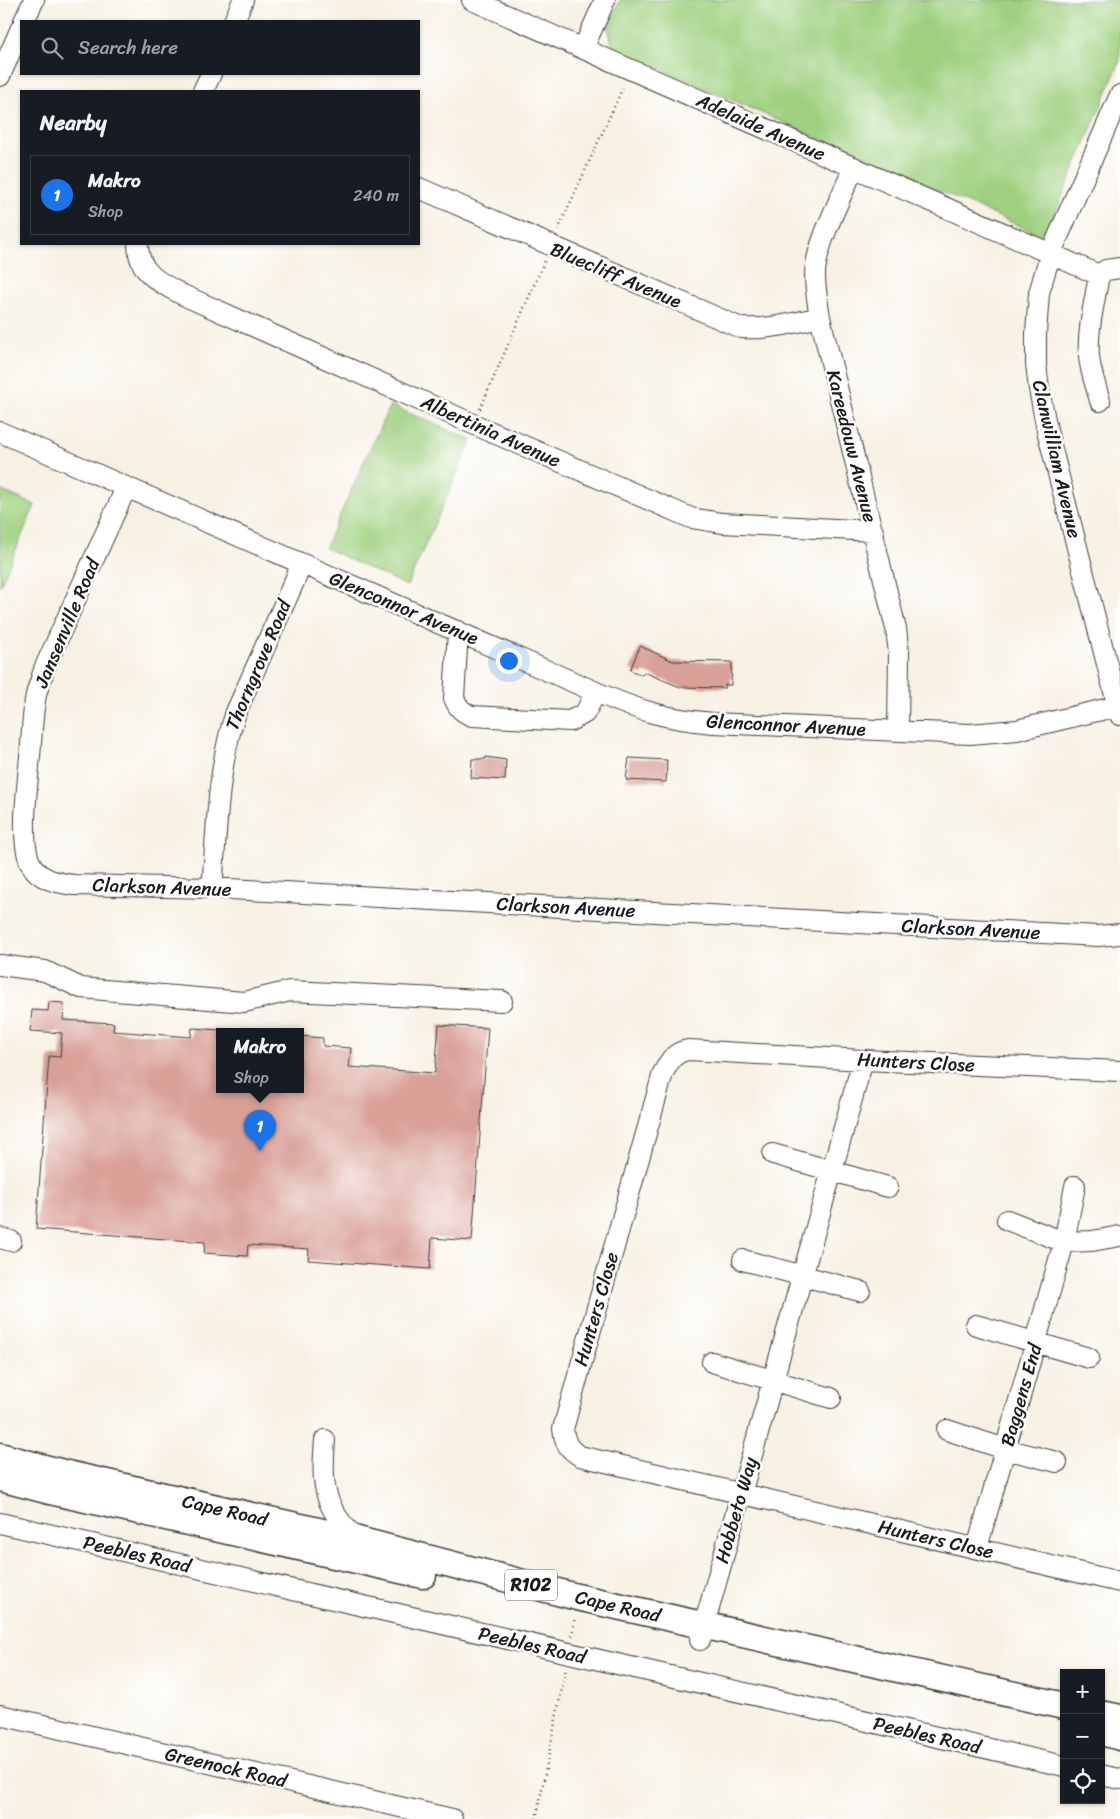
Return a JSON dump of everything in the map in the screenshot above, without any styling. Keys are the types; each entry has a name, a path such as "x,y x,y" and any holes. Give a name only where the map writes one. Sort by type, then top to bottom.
{"main road":[{"name":"Cape Road","path":"0,1456 67,1474 358,1540 578,1597 701,1633 1060,1723"},
{"name":"Cape Road","path":"0,1478 576,1609 1060,1705"},
{"path":"1105,1715 1120,1718"},
{"path":"1105,1733 1120,1737"}],"street":[{"path":"24,20 34,0"},
{"path":"234,20 243,0"},
{"name":"Adelaide Avenue","path":"472,0 1099,276"},
{"path":"583,49 605,0"},
{"path":"0,76 20,30"},
{"path":"204,90 211,75"},
{"name":"Clanwilliam Avenue","path":"1119,711 1048,430 1039,389 1036,364 1036,333 1039,292 1050,255 1120,95"},
{"name":"Kareedouw Avenue","path":"854,167 819,251 815,274 820,318 896,629 898,645 898,730"},
{"name":"Bluecliff Avenue","path":"420,188 741,328 771,328 820,318"},
{"name":"Albertinia Avenue","path":"138,248 146,271 157,282 183,295 473,424 691,518 722,523 873,531"},
{"path":"1100,401 1092,372 1089,340 1099,276 1106,270 1120,268"},
{"name":"Glenconnor Avenue","path":"0,432 628,706 656,715 683,720 970,734 1017,730 1119,711"},
{"name":"Jansenville Road","path":"28,853 26,811 36,696 44,669 126,488"},
{"name":"Thorngrove Road","path":"212,888 224,755 229,732 236,712 302,564"},
{"path":"458,631 454,698 458,708 472,716 570,721 585,713 596,692"},
{"name":"Clarkson Avenue","path":"28,853 36,871 46,879 58,883 212,888 1098,936 1120,934"},
{"path":"0,966 45,971 81,988 244,1002 290,991 502,1001"},
{"name":"Hunters Close","path":"1120,1071 680,1051 674,1056 663,1073 563,1429 570,1450 580,1456 1120,1582"},
{"name":"Hobbeto Way","path":"701,1633 863,1060"},
{"path":"773,1154 888,1187"},
{"name":"Baggens End","path":"977,1548 1064,1242 1075,1186"},
{"path":"1007,1220 1064,1242 1092,1241 1120,1236"},
{"path":"743,1260 860,1291"},
{"path":"976,1325 1089,1358"},
{"path":"712,1362 831,1398"},
{"path":"947,1430 1005,1449 1057,1462"},
{"path":"325,1440 323,1464 325,1491 340,1522 358,1540"},
{"name":"Peebles Road","path":"0,1523 1060,1765"},
{"name":"Greenock Road","path":"0,1715 452,1819"},
{"path":"1105,1776 1120,1779"}],"path":[{"path":"536,1819 569,1654 576,1609"}],"green space":[{"path":"620,0 1120,0 1120,61 1045,237 613,48 608,28"},
{"path":"390,405 472,440 407,586 325,548"},
{"path":"0,490 35,505 0,586"}],"building":[{"path":"640,646 673,661 732,662 731,685 725,685 725,688 680,687 644,672 642,675 630,670"},
{"path":"486,757 506,760 505,780 471,778 472,759 486,759"},
{"path":"629,758 667,760 666,782 626,780"},
{"path":"49,1002 64,1003 63,1020 114,1023 113,1031 191,1037 192,1028 216,1030 216,1093 304,1093 304,1036 323,1038 323,1046 351,1048 349,1067 435,1073 439,1025 488,1028 472,1241 432,1238 430,1269 308,1260 309,1249 248,1245 247,1256 204,1253 205,1242 36,1229 49,1056 60,1057 62,1033 30,1031 32,1010 48,1011"}],"place":[{"name":"Makro","path":"260,1151"}]}
